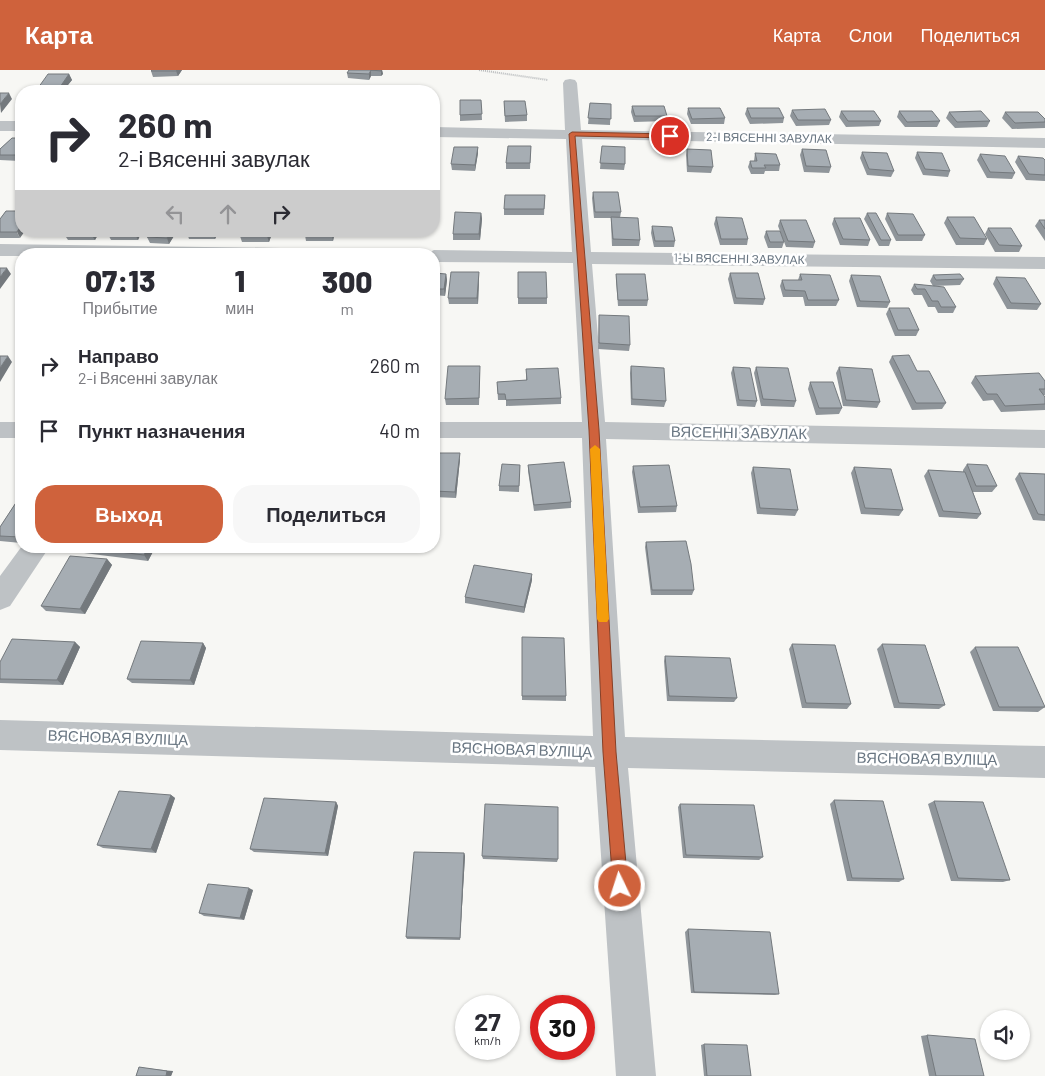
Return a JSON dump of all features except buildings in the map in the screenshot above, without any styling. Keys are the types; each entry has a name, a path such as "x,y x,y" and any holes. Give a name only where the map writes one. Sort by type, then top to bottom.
{"street":[{"path":"570,83 572,134 594,430 610,752 636,1076"},
{"path":"0,126 15,126"},
{"name":"2-І ВЯСЕННІ ЗАВУЛАК","path":"440,132 1045,143"},
{"path":"0,250 15,250"},
{"name":"1-Ы ВЯСЕННІ ЗАВУЛАК","path":"440,256 1045,263"},
{"path":"0,430 15,430"},
{"name":"ВЯСЕННІ ЗАВУЛАК","path":"440,430 594,430 1045,439"},
{"path":"0,598 32,553"},
{"name":"ВЯСНОВАЯ ВУЛІЦА","path":"0,735 1045,762"}],"path":[{"path":"479,70 570,83"}],"slow traffic":[{"path":"595,449 603,619"}],"route":[{"path":"620,886 610,752 594,430 572,134 670,136"}]}
